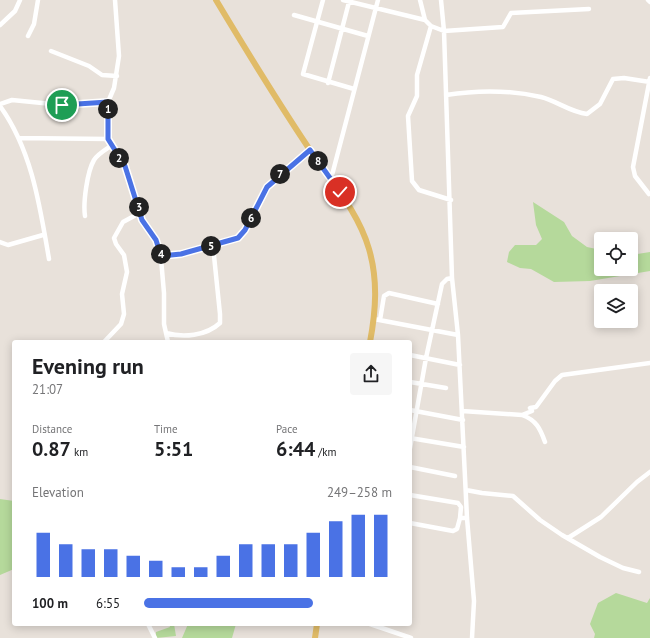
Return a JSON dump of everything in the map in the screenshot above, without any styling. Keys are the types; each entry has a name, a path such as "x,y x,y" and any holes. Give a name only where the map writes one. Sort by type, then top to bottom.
{"main road":[{"path":"216,0 259,72 310,150 331,179 356,220 369,248 375,279 377,320 371,340"},
{"path":"315,638 317,626"}],"street":[{"path":"0,25 15,11 20,0"},
{"path":"28,36 34,24 38,0"},
{"path":"115,0 119,45 117,76 108,102 108,139 125,166 142,220 160,248 168,340"},
{"path":"323,0 303,74 354,89"},
{"path":"343,0 425,20"},
{"path":"331,179 378,0"},
{"path":"420,0 425,20 431,26 444,31 503,27 511,14 590,9"},
{"path":"441,0 444,31 451,200 452,278 460,365 467,518 474,601 472,638"},
{"path":"328,82 349,2"},
{"path":"294,15 368,36"},
{"path":"431,26 417,75 417,96 408,116 412,181 420,190 451,200"},
{"path":"51,51 89,66 102,75 117,76"},
{"path":"446,95 465,92 502,92 541,97 564,108 587,114 600,104 613,80 624,78 650,81 633,167 636,176 649,194"},
{"path":"49,260 43,235 36,190 19,138 0,105 12,100 62,105 108,102"},
{"path":"19,138 108,139"},
{"path":"85,216 84,205 92,166 95,159 111,146"},
{"path":"161,256 181,254 213,246 241,236 267,187 310,150"},
{"path":"106,340 121,324 124,314 122,294 127,272 124,255 114,238 123,222 136,215 139,208"},
{"path":"0,242 8,245 43,235"},
{"path":"166,333 175,336 188,336 210,329 220,322 213,246"},
{"path":"412,434 442,284 447,279 452,278"},
{"path":"438,304 388,293 384,296 377,320 458,336"},
{"path":"412,355 460,365"},
{"path":"522,415 532,411 530,408 536,407 555,381 562,375 650,363"},
{"path":"412,382 446,388"},
{"path":"412,411 463,420"},
{"path":"462,411 522,415 529,418 540,428 545,442"},
{"path":"412,439 464,447"},
{"path":"412,466 455,476"},
{"path":"568,538 601,516 637,482 650,472"},
{"path":"466,490 512,496 518,499 540,520 568,538 623,568 639,572"},
{"path":"412,494 458,503 461,507 457,529 453,531 412,523"},
{"path":"460,518 467,518"},
{"path":"149,626 155,638"},
{"path":"376,626 411,638"}],"green space":[{"path":"533,202 564,222 572,236 587,247 594,248 594,276 620,276 590,281 554,282 531,269 520,268 507,262 509,252 515,245 536,245 542,239 536,225"},
{"path":"650,252 650,271 638,273 638,254"},
{"path":"0,499 12,501 12,570 0,575"},
{"path":"616,593 647,603 650,598 650,638 594,638 595,634 590,624 598,603"},
{"path":"174,626 176,636 156,638 156,632"},
{"path":"187,626 235,626 232,638 182,638"}],"route":[{"path":"62,105 85,102 108,102 108,139 130,177 142,220 156,240 160,248 161,256 181,254 222,243 241,236 271,182 310,150 340,192"}]}
